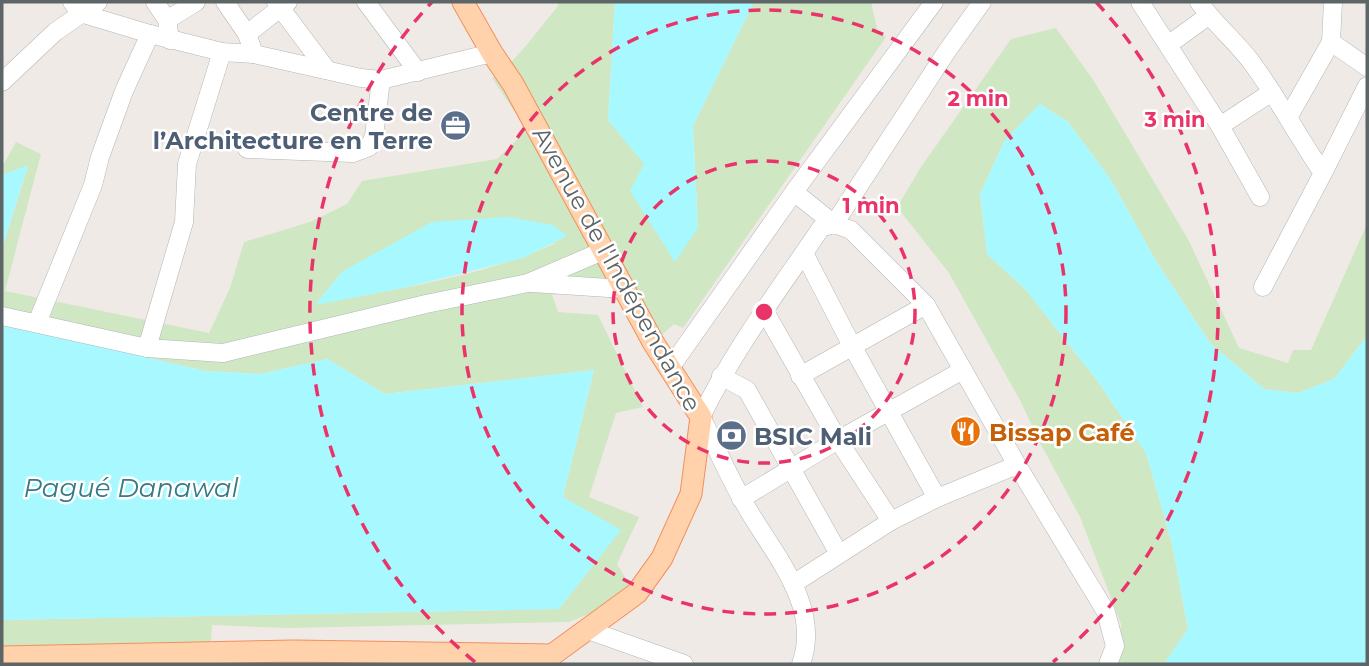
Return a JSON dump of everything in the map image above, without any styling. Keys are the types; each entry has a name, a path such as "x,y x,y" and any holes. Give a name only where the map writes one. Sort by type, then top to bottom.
{"main road":[{"name":"Avenue de l'Indépendance","path":"463,2 513,84 624,289 701,417 691,494 662,558 637,593 549,659"},
{"path":"2,657 294,650 549,659"}],"street":[{"path":"2,82 55,32 76,7 98,2"},
{"path":"155,2 167,20 170,40"},
{"path":"167,20 196,2"},
{"path":"225,2 247,34 254,54"},
{"path":"366,2 418,72"},
{"path":"670,368 794,192 934,2"},
{"path":"801,664 807,631 804,609 793,584 741,499 701,417 721,376 764,310 821,228 834,224 982,2"},
{"path":"1140,2 1220,126 1260,197"},
{"path":"1289,116 1331,42 1333,2"},
{"path":"247,34 282,4 327,70"},
{"path":"76,7 170,40 222,52 254,54 361,78 381,80 492,52"},
{"path":"1168,44 1203,9 1251,61 1289,116 1323,173"},
{"path":"37,323 93,185 124,90 150,34"},
{"path":"1331,42 1367,67"},
{"path":"147,348 184,222 187,164 222,52"},
{"path":"247,149 353,153 369,148 374,136 381,80"},
{"path":"1263,287 1367,86"},
{"path":"1220,126 1272,92"},
{"path":"794,192 834,224 851,230 926,305 1017,465 1106,612 1115,646 1108,664"},
{"path":"2,316 147,348 223,353 426,304 528,283 605,250"},
{"path":"804,253 852,346 937,498"},
{"path":"528,283 624,289"},
{"path":"800,376 926,305"},
{"path":"764,310 838,440 891,521"},
{"path":"741,499 838,440 963,370"},
{"path":"721,376 747,390 839,554"},
{"path":"793,584 891,521 937,498 1017,465"},
{"path":"588,631 684,664"},
{"path":"294,650 322,664"}],"green space":[{"path":"558,2 615,2 608,120 698,228 693,126 754,2 871,2 878,32 886,37 683,328 674,324 655,341 635,305 587,291 552,295 558,312 598,315 643,407 616,413 589,497 639,517 617,564 636,595 569,622 288,628 212,625 210,660 2,664 2,620 559,609 563,497 594,370 385,394 327,359 261,374 205,371 2,324 2,249 28,166 2,175 2,167 16,142 41,154 5,291 209,333 230,288 244,242 310,222 347,204 362,181 497,159 527,130 492,78 519,54 558,6","holes":["556,243 527,255 438,281 316,304 343,271"]},
{"path":"1056,28 1094,81 1188,239 1239,348 1288,363 1293,350 1311,350 1367,224 1367,336 1334,379 1298,393 1264,389 1210,343 1156,261 1111,180 1068,122 1040,104 1005,140 980,194 987,254 1025,289 1096,379 1146,453 1172,544 1188,629 1164,664 1117,664 1120,659 1121,624 1080,517 1021,402 949,273 897,207 921,167 1011,39"}],"water":[{"path":"615,2 754,2 693,126 698,228 675,262 630,191 644,164 608,120"},
{"path":"1040,104 1068,122 1111,180 1156,261 1210,343 1264,389 1298,393 1334,379 1367,336 1367,664 1164,664 1188,629 1172,544 1146,453 1096,379 1025,289 987,254 980,194 1005,140"},
{"path":"28,165 2,249 2,175"},
{"path":"509,217 553,225 567,236 523,258 408,287 315,305 343,271 432,222"},
{"name":"Pagué Danawal","path":"2,324 205,371 261,374 327,359 385,394 594,370 563,497 621,530 559,609 2,620"}],"place":[{"name":"Centre de l’Architecture en Terre","path":"456,126"},
{"name":"Bissap Café","path":"966,432"},
{"name":"BSIC Mali","path":"731,436"}]}
